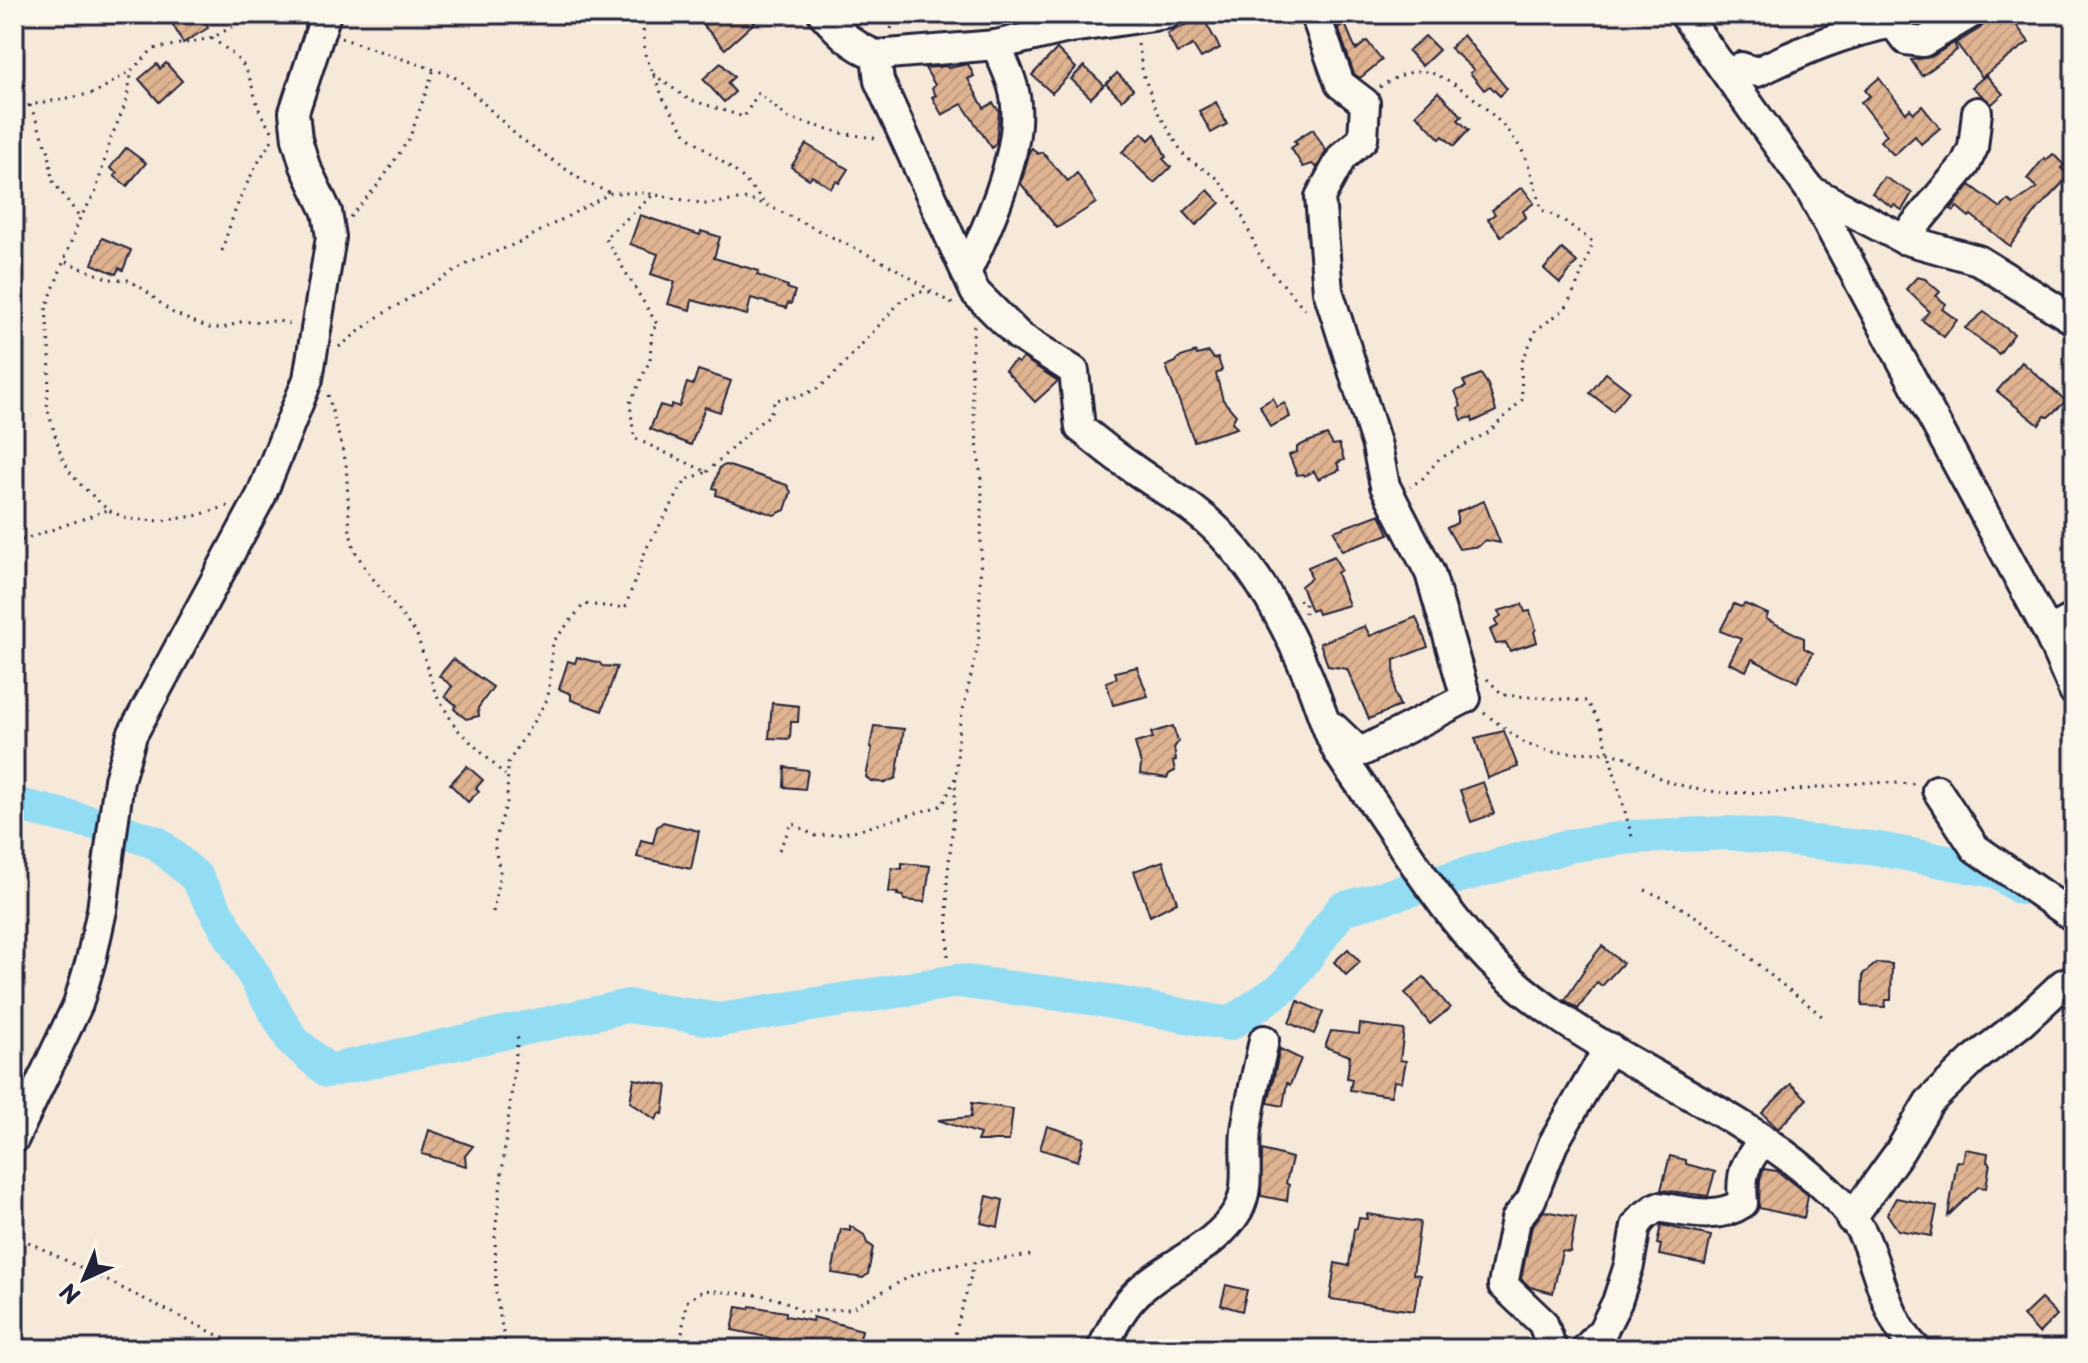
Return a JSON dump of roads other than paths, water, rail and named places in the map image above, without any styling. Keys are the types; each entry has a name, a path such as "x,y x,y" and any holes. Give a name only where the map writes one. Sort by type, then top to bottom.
{"street":[{"path":"823,14 848,40 876,55 996,45 1064,29 1167,14"},
{"path":"1315,14 1340,84 1365,103 1363,139 1342,157 1320,197 1328,291 1377,446 1385,486 1430,573 1466,698 1363,751 1355,748 1320,715"},
{"path":"1684,14 1810,190 2048,632 2074,691"},
{"path":"1741,67 1757,72 1807,47 1840,35 1893,23 1906,40 1923,42 1970,14"},
{"path":"14,1139 78,1004 102,910 119,780 132,735 261,496 308,379 331,237 327,212 305,166 297,139 294,112 323,24"},
{"path":"968,292 992,219 1016,128 1016,104 1011,81 996,45"},
{"path":"876,55 879,81 968,292 1019,336 1074,371 1080,428 1223,536 1259,583 1286,629 1306,670 1320,715 1338,752 1427,884 1473,942 1505,977 1543,1007 1763,1140 1839,1202 1864,1236 1904,1337 1916,1349"},
{"path":"1903,239 1965,165 1973,148 1977,112"},
{"path":"1810,190 1903,239 1978,260 2074,320"},
{"path":"2048,632 2074,618"},
{"path":"1937,790 1975,848 2074,917"},
{"path":"1851,1219 1900,1151 1929,1102 1973,1060 2022,1022 2063,984 2074,980"},
{"path":"1102,1349 1115,1320 1134,1296 1159,1275 1197,1251 1237,1212 1244,1196 1246,1133 1264,1040"},
{"path":"1552,1349 1543,1323 1503,1285 1516,1219 1531,1200 1553,1144 1609,1047"},
{"path":"1586,1349 1603,1330 1617,1302 1629,1265 1636,1226 1643,1217 1657,1207 1701,1214 1729,1212 1743,1203 1741,1186 1744,1166 1763,1140"}],"waterway":[{"path":"14,804 111,827 157,843 196,877 292,1040 328,1071 628,1006 720,1020 957,981 1090,998 1229,1024 1285,986 1342,909 1568,846 1632,837 1729,833 1879,849 1995,871 2021,888"}]}
